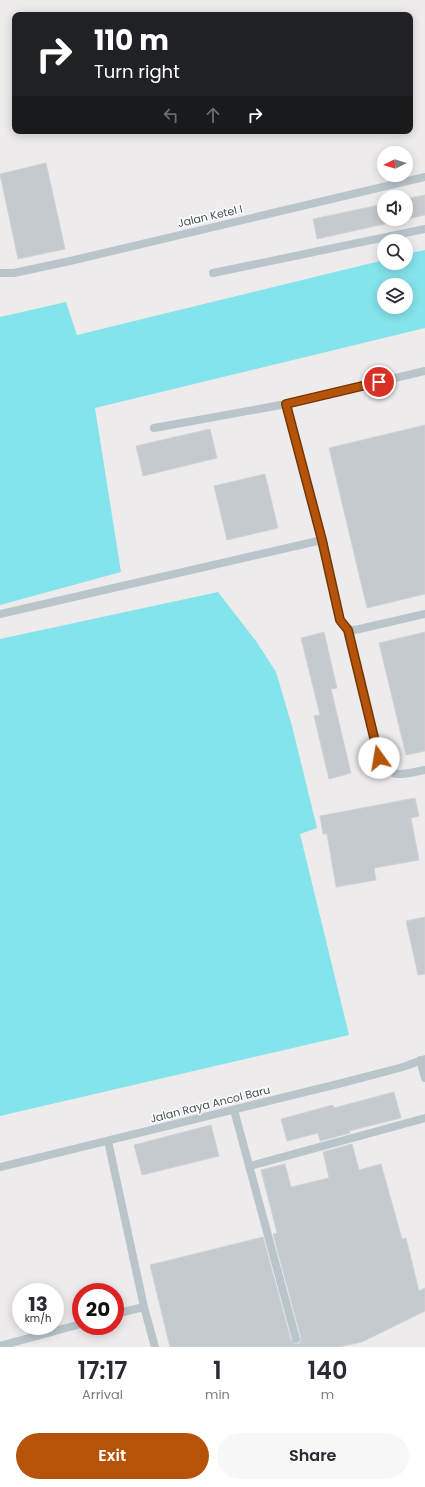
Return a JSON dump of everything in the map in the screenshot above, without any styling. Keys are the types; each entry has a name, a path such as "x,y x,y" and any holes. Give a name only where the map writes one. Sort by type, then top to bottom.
{"lane":[{"name":"Jalan Ketel I","path":"0,273 14,272 70,261 425,177"},
{"path":"213,273 425,229"},
{"path":"154,428 286,404 425,371"},
{"path":"286,404 322,540 340,620 348,630 379,758 386,770 394,774 425,770"},
{"path":"0,614 322,540"},
{"path":"348,630 355,630 425,614"},
{"path":"422,1060 425,1078"},
{"name":"Jalan Raya Ancol Baru","path":"0,1167 234,1110 403,1067 422,1060"},
{"path":"234,1110 296,1339"},
{"path":"250,1166 425,1118"},
{"path":"108,1141 144,1306 155,1347"},
{"path":"124,1312 144,1306"},
{"path":"0,1346 72,1326"}],"water":[{"path":"425,250 425,328 95,408 121,572 0,605 0,317 66,302 77,335 377,262 377,270 413,270 413,253"},
{"path":"218,592 256,641 276,672 292,726 317,828 300,834 349,1035 0,1116 0,639"}],"building":[{"path":"46,163 65,249 18,259 0,174"},
{"path":"425,195 425,215 413,218 413,198"},
{"path":"377,205 377,226 317,239 313,219"},
{"path":"425,425 425,594 367,608 329,448"},
{"path":"210,429 217,458 143,476 136,446"},
{"path":"265,474 278,528 227,540 214,486"},
{"path":"324,632 337,688 331,689 351,773 329,779 314,716 320,715 301,638"},
{"path":"425,632 425,751 406,755 379,643"},
{"path":"415,798 419,816 411,818 419,860 374,868 376,880 336,887 327,834 323,834 320,816"},
{"path":"425,917 425,974 418,975 406,921"},
{"path":"394,1092 401,1118 349,1131 350,1133 320,1141 318,1133 287,1141 281,1119 333,1105 334,1108"},
{"path":"211,1125 219,1156 142,1175 134,1145"},
{"path":"352,1144 359,1170 381,1164 402,1239 406,1238 419,1291 425,1288 425,1311 362,1342 339,1347 170,1347 150,1265 263,1237 291,1340 295,1344 300,1343 301,1338 273,1234 277,1233 261,1170 285,1164 291,1187 329,1178 323,1152"}],"route":[{"path":"379,382 286,404 322,540 340,620 343,626 348,630 379,758"}]}
